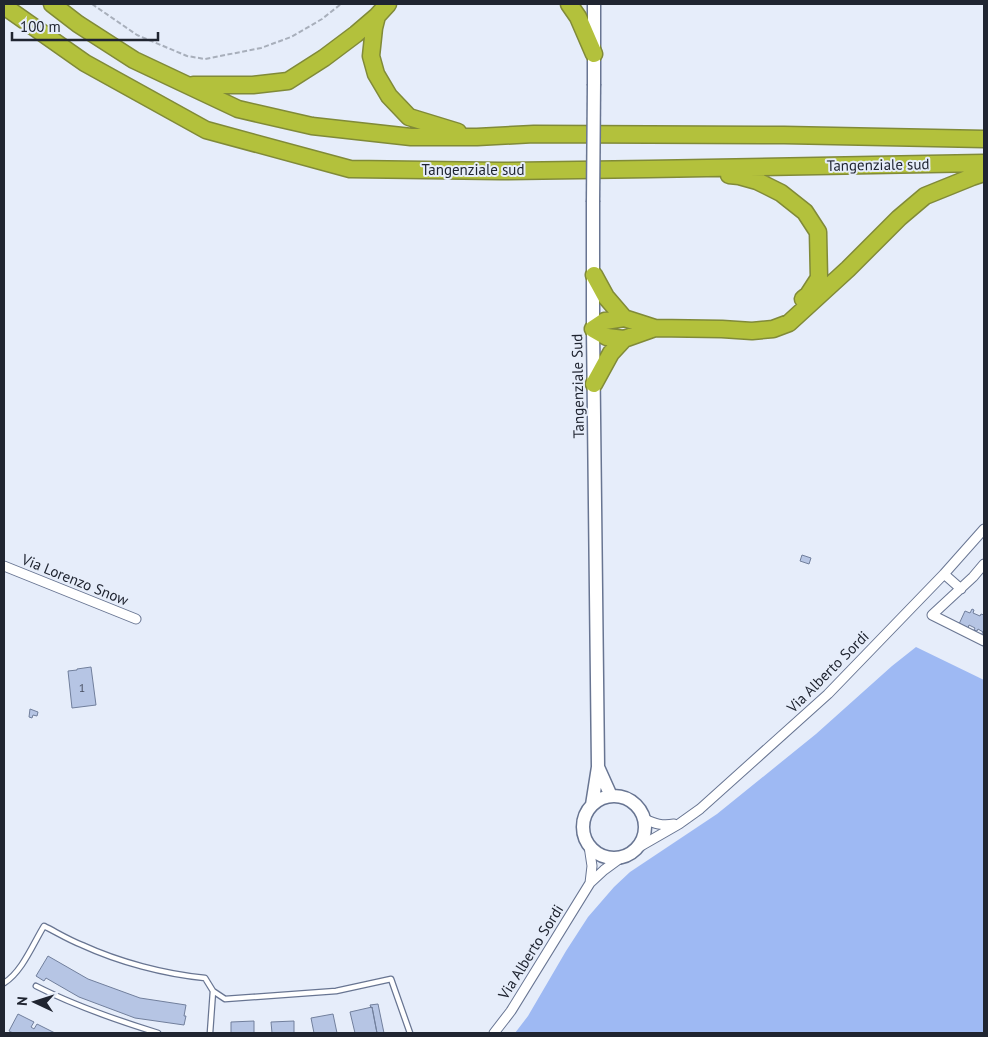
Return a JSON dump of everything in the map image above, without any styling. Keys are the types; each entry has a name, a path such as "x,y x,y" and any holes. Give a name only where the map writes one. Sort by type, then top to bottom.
{"highway":[{"name":"Tangenziale sud","path":"4,4 11,11 85,63 206,130 350,169 491,171 649,170 984,164"},
{"name":"Tangenziale sud","path":"52,4 78,24 134,60 238,109 312,126 411,137 477,137 534,134 784,135 984,139"},
{"path":"569,4 578,17 594,54"},
{"path":"186,84 253,85 288,81 324,58 356,34 382,10"},
{"path":"382,10 374,28 371,56 376,74 389,96 409,118 477,137"},
{"path":"649,170 739,176 757,181 781,193 805,212 818,232 819,278 808,295 791,310 775,319 722,329"},
{"path":"624,339 607,336 594,329 605,321 624,318 655,328 752,331 773,329 789,323 848,269 899,218 925,196 972,176 984,173"},
{"path":"594,275 606,297 624,318"},
{"path":"594,384 611,353 624,339 655,328"}],"street":[{"name":"Tangenziale Sud","path":"592,804 598,767 593,202 594,4"},
{"name":"Via Alberto Sordi","path":"639,847 679,824 700,809 828,694 944,574 984,529"},
{"path":"984,564 961,589 932,615 984,641"},
{"name":"Via Lorenzo Snow","path":"4,566 136,619"},
{"path":"944,574 961,589"},
{"name":"Tangenziale Sud","path":"598,767 611,796"},
{"path":"611,796 620,796 636,804 645,819 645,834 639,847 634,852 619,859 605,858 599,855 589,846 584,838 584,820 592,804 604,797 611,796"},
{"path":"645,819 664,826 679,824"},
{"name":"Via Alberto Sordi","path":"589,846 592,866 590,883"},
{"name":"Via Alberto Sordi","path":"494,1033 511,1010 590,883 619,859"}],"lane":[{"path":"4,983 19,969 44,926 82,946 137,966 205,978 213,991 225,999 336,991 391,980 410,1033"},
{"path":"36,986 111,1019 158,1033"},
{"path":"210,1033 213,991"}],"path":[{"path":"92,4 137,35 188,56 205,59 260,48 291,37 322,19 341,4"}],"shaded area":[{"path":"916,647 984,680 984,1033 515,1033 528,1016 588,917 614,887 630,872 717,814 816,734"}],"building":[{"path":"802,555 811,558 809,564 800,561"},
{"path":"972,609 974,610 973,613 980,616 981,614 984,615 984,637 981,635 983,632 978,629 977,631 969,625 968,628 959,624 965,611 970,613"},
{"path":"91,667 96,705 72,708 68,671"},
{"path":"30,709 38,712 37,716 29,717"},
{"path":"48,956 88,979 140,998 186,1005 184,1025 135,1018 79,997 46,978 44,981 36,976"},
{"path":"378,1004 384,1033 377,1033 370,1005"},
{"path":"372,1007 377,1033 355,1033 350,1012"},
{"path":"18,1014 34,1022 31,1027 34,1029 37,1024 55,1033 13,1033 9,1031"},
{"path":"333,1014 337,1033 314,1033 311,1018"},
{"path":"254,1021 254,1033 231,1033 231,1022"},
{"path":"294,1021 294,1033 272,1033 271,1022"}]}
